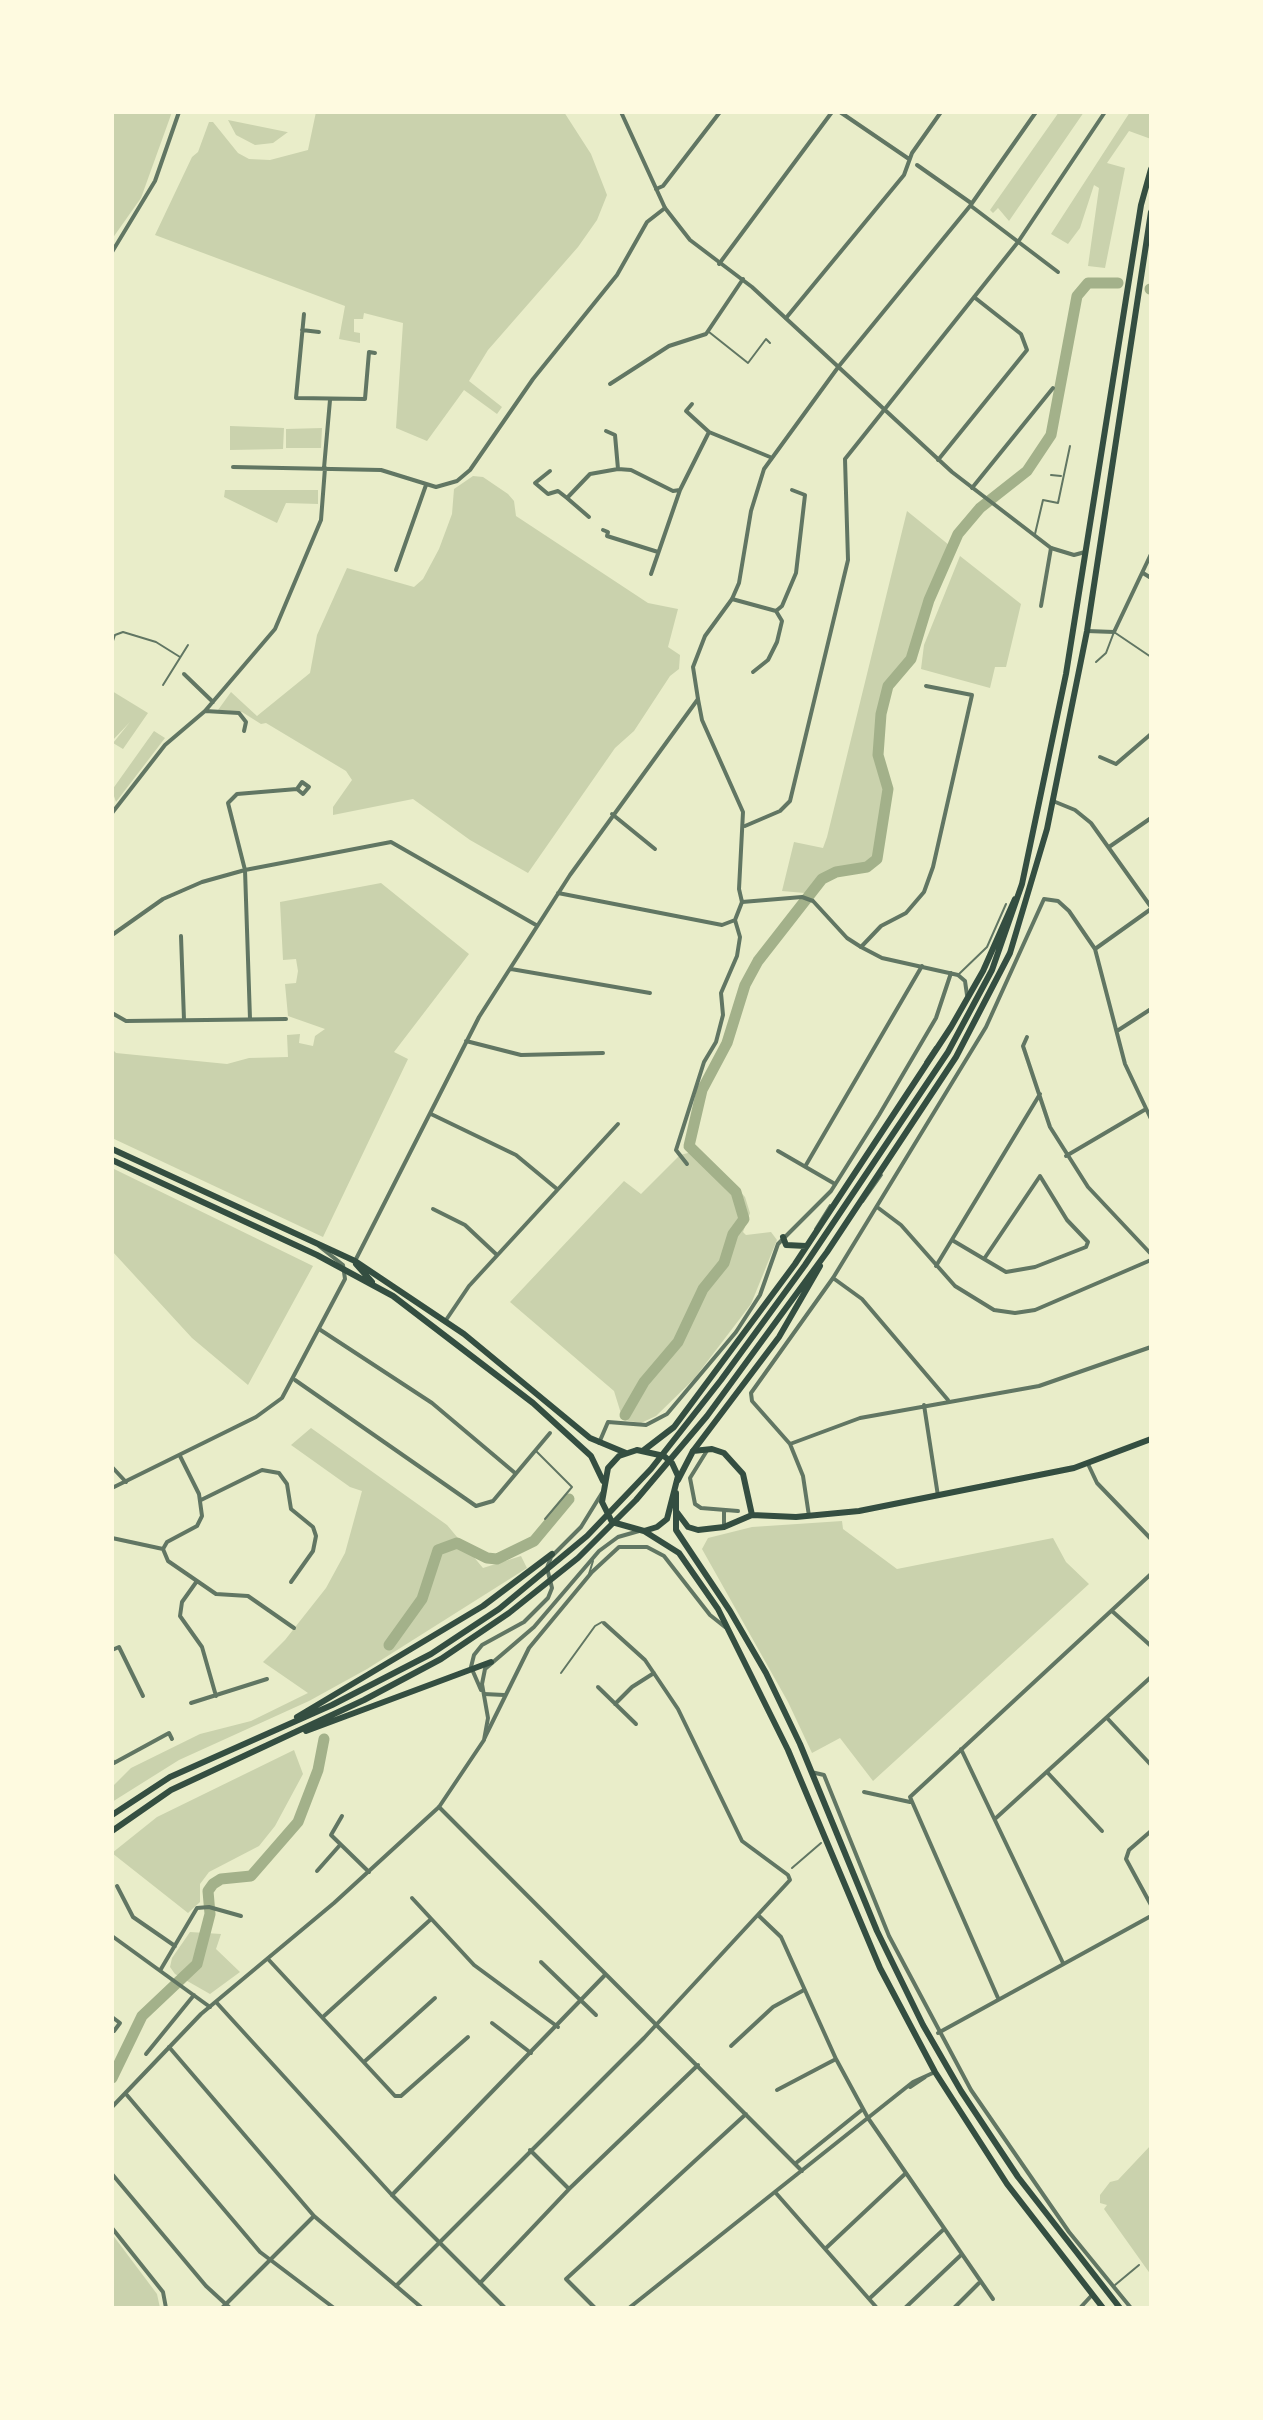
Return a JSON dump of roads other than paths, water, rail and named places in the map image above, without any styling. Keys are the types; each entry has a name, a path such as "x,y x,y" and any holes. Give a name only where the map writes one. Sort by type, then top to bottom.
{"main road":[{"path":"112,1815 170,1777 401,1672 479,1623 524,1589 616,1509 677,1438 789,1288 948,1052 992,970 1022,884 1066,674 1141,205 1151,169"},
{"path":"677,1481 693,1451 779,1337 827,1252 956,1057 1001,973 1031,892 1053,801 1087,631 1151,212"},
{"path":"647,1451 667,1435 683,1415 807,1246 951,1027 1022,884"},
{"path":"112,1149 355,1261 446,1321 599,1443 626,1453 647,1451 664,1456 675,1467 676,1530 766,1673 877,1931 923,2025 987,2132 1063,2237 1120,2308"},
{"path":"112,1160 374,1285 455,1341 533,1403 591,1456 603,1481"},
{"path":"783,1237 786,1245 807,1246"},
{"path":"112,1831 171,1790 408,1677 465,1644 529,1598 622,1515 683,1444 827,1252"},
{"path":"355,1261 374,1285"},
{"path":"676,1511 692,1529 724,1527 752,1515 809,1516 859,1511 1088,1464 1151,1439"},
{"path":"693,1451 708,1449 724,1453 737,1464 746,1480 752,1515"},
{"path":"626,1453 612,1463 603,1481 603,1507 608,1518 622,1527 642,1531 679,1553 708,1591 772,1713 880,1968 935,2072 1007,2184 1103,2308"},
{"path":"642,1531 657,1527 667,1519 676,1493"},
{"path":"274,1731 483,1606 544,1564 552,1554"},
{"path":"257,1750 410,1690 472,1672 491,1662"}],"street":[{"path":"112,252 155,181 179,112"},
{"path":"656,189 663,186 720,112"},
{"path":"719,264 832,112"},
{"path":"840,112 909,159"},
{"path":"786,318 904,175 909,159 941,112"},
{"path":"558,893 722,925 735,920 742,902 739,889 745,826 737,794 702,720 693,667 697,652 732,599 742,568 751,511 770,457 839,366 971,205 1036,112"},
{"path":"745,826 780,811 790,801 848,560 845,459 1018,242 1105,112"},
{"path":"623,113 665,208 690,240 743,279 972,488 1051,548 1083,553"},
{"path":"917,165 1058,272"},
{"path":"233,467 381,470 426,485 447,486 470,470 533,379 623,266 647,222 665,208"},
{"path":"610,384 669,346 709,332 743,279"},
{"path":"938,460 1027,350 1021,334 974,297"},
{"path":"304,314 294,396 298,399 365,399 369,352 375,353"},
{"path":"302,330 319,332"},
{"path":"972,488 1053,388"},
{"path":"112,813 165,745 205,711 275,629 321,520 330,400"},
{"path":"692,404 686,411 709,432 770,457"},
{"path":"606,431 615,435 618,469"},
{"path":"651,574 680,490 709,432"},
{"path":"567,498 590,474 618,469 631,470 673,491 680,490"},
{"path":"550,471 535,483 548,494 558,491 589,517"},
{"path":"396,570 426,485"},
{"path":"753,672 768,660 777,642 778,613 796,573 805,495 792,490"},
{"path":"603,530 608,532 607,536 658,552"},
{"path":"1041,606 1051,548"},
{"path":"1087,631 1114,632 1151,554"},
{"path":"1143,573 1151,578"},
{"path":"732,599 778,613"},
{"path":"184,674 213,702"},
{"path":"861,947 881,926 906,913 924,892 933,867 972,695 926,686"},
{"path":"355,1261 466,1041 536,925 612,814 698,699"},
{"path":"205,711 239,713 246,722 244,731"},
{"path":"1100,757 1113,764 1119,762 1151,734"},
{"path":"250,1019 245,870 229,812 230,799 237,794 297,789"},
{"path":"1053,801 1085,817 1151,908 1095,949"},
{"path":"612,814 655,849"},
{"path":"1109,847 1151,818"},
{"path":"112,935 165,898 245,870 391,842 536,925"},
{"path":"742,902 802,897 813,901 847,938 882,958 958,975 967,986 964,1005"},
{"path":"809,1516 803,1476 790,1444 752,1401 755,1386 833,1278 986,1027 1044,899 1058,901 1069,911 1095,949 1132,1083 1151,1119"},
{"path":"687,1164 676,1150 704,1062 720,1028 721,993 738,947 739,925 735,920"},
{"path":"181,936 184,1020"},
{"path":"806,1165 922,966"},
{"path":"510,969 650,993"},
{"path":"599,1443 608,1422 632,1426 652,1424 667,1414 757,1303 774,1251 783,1237 835,1184 936,1018 951,973"},
{"path":"1117,1031 1151,1009"},
{"path":"112,1013 126,1021 286,1019"},
{"path":"876,1206 901,1225 936,1266 973,1300 994,1310 1015,1313 1067,1297 1151,1257 1088,1187 1066,1156 1050,1127 1023,1046 1027,1037"},
{"path":"466,1041 521,1055 603,1053"},
{"path":"936,1266 1040,1094"},
{"path":"1066,1156 1146,1109"},
{"path":"431,1114 516,1155 557,1189"},
{"path":"446,1321 497,1255 618,1124"},
{"path":"778,1151 835,1184"},
{"path":"952,1240 984,1259 1006,1272 1035,1267 1086,1247 1088,1242 1067,1220 1040,1176 984,1259"},
{"path":"433,1209 465,1225 497,1255"},
{"path":"112,1488 264,1413 282,1398 295,1380 346,1271 339,1261 317,1245"},
{"path":"833,1278 862,1299 931,1376 948,1401"},
{"path":"319,1329 432,1403 515,1473"},
{"path":"790,1444 836,1424 924,1405 1039,1386 1151,1347"},
{"path":"295,1380 471,1504 482,1506 493,1501 550,1433"},
{"path":"924,1405 938,1496"},
{"path":"708,1449 691,1476 695,1504 710,1509 738,1511"},
{"path":"163,1549 167,1542 199,1523 201,1500 180,1456"},
{"path":"1088,1464 1097,1483 1151,1539"},
{"path":"112,1467 126,1482"},
{"path":"201,1500 262,1470 279,1473 287,1484 291,1509 311,1525 316,1536 313,1551 291,1582"},
{"path":"552,1554 581,1527 602,1493"},
{"path":"723,1510 724,1527"},
{"path":"483,1693 483,1674 491,1662 534,1627 594,1556 618,1537 642,1531"},
{"path":"112,1538 163,1549"},
{"path":"112,2107 210,2007 369,1872 439,1807 484,1740 529,1648 575,1591 611,1553 630,1545 655,1550 681,1575 710,1615 725,1627"},
{"path":"163,1549 168,1561 220,1596 248,1596 294,1628"},
{"path":"484,1740 488,1711 472,1672 471,1661 478,1650 524,1622 542,1605 552,1588 544,1564"},
{"path":"998,1998 910,1802 912,1793 1151,1574"},
{"path":"197,1581 182,1602 180,1616 202,1647 216,1696"},
{"path":"1112,1611 1151,1646"},
{"path":"396,2286 655,2026 789,1883 788,1875 742,1841 693,1737 654,1673 604,1623"},
{"path":"112,1650 119,1647 143,1696"},
{"path":"615,1704 632,1687 654,1673"},
{"path":"996,1818 1151,1677"},
{"path":"191,1703 267,1679"},
{"path":"598,1687 636,1724"},
{"path":"483,1693 499,1697 507,1693"},
{"path":"1107,1718 1151,1765"},
{"path":"112,1760 114,1763 169,1733 172,1739"},
{"path":"961,1749 1063,1963"},
{"path":"811,1772 824,1775 875,1904 938,2033 985,2113 1069,2232 1131,2308"},
{"path":"1047,1772 1102,1831"},
{"path":"864,1792 910,1802"},
{"path":"439,1807 802,2171"},
{"path":"342,1816 331,1831 340,1845 369,1872"},
{"path":"1151,1831 1129,1850 1126,1859 1151,1905"},
{"path":"317,1871 340,1845"},
{"path":"117,1886 133,1917 175,1946"},
{"path":"412,1898 474,1965 558,2027"},
{"path":"163,1971 200,1907 241,1916"},
{"path":"758,1915 781,1937 836,2059 868,2118 979,2283 993,2299"},
{"path":"938,2033 1151,1916"},
{"path":"324,2016 430,1920"},
{"path":"112,1936 210,2007"},
{"path":"268,1959 399,2097 468,2037"},
{"path":"541,1962 596,2015"},
{"path":"392,2195 558,2027 605,1975"},
{"path":"731,2046 773,2007 804,1990"},
{"path":"146,2054 194,1995"},
{"path":"364,2062 435,1998"},
{"path":"216,2002 392,2195 504,2308"},
{"path":"112,2017 120,2023 112,2030"},
{"path":"492,2023 532,2053"},
{"path":"169,2047 314,2216 422,2308"},
{"path":"777,2090 836,2059"},
{"path":"480,2283 569,2189 698,2065"},
{"path":"629,2308 868,2118 935,2072"},
{"path":"126,2094 270,2261 334,2308"},
{"path":"796,2163 863,2109"},
{"path":"595,2308 566,2279 746,2114"},
{"path":"829,2137 835,2145"},
{"path":"530,2150 569,2189"},
{"path":"825,2249 906,2173"},
{"path":"112,2174 226,2307 314,2216"},
{"path":"775,2192 877,2308"},
{"path":"112,2228 163,2292 166,2308"},
{"path":"869,2299 944,2229"},
{"path":"1063,2237 1069,2232"},
{"path":"905,2308 961,2255"},
{"path":"954,2308 979,2283"},
{"path":"1080,2308 1092,2295"}],"lane":[{"path":"709,332 748,363 766,339 770,343"},
{"path":"1035,536 1043,500 1058,503 1070,446"},
{"path":"1051,475 1063,476"},
{"path":"112,644 115,635 123,632 156,642 180,657"},
{"path":"1096,662 1106,653 1114,632 1151,657"},
{"path":"163,685 188,645"},
{"path":"958,975 987,947 1006,904"},
{"path":"535,1450 572,1487 545,1519"},
{"path":"588,1576 594,1556"},
{"path":"561,1673 597,1623 604,1623"},
{"path":"792,1868 821,1843"},
{"path":"1113,2287 1139,2265"}],"waterway":[{"path":"625,1415 644,1382 678,1342 703,1289 724,1263 733,1234 744,1219 736,1192 689,1146 702,1090 727,1043 745,985 758,961 822,879 836,872 867,867 877,859 888,789 878,755 881,714 888,686 911,659 929,600 958,534 980,508 1027,471 1051,435 1077,296 1088,283 1118,283"},
{"path":"389,1645 422,1599 438,1550 457,1543 487,1558 497,1559 534,1541 569,1499"},
{"path":"112,2078 142,2016 197,1964 210,1914 208,1891 213,1884 221,1879 251,1876 298,1822 318,1770 324,1739"}]}
